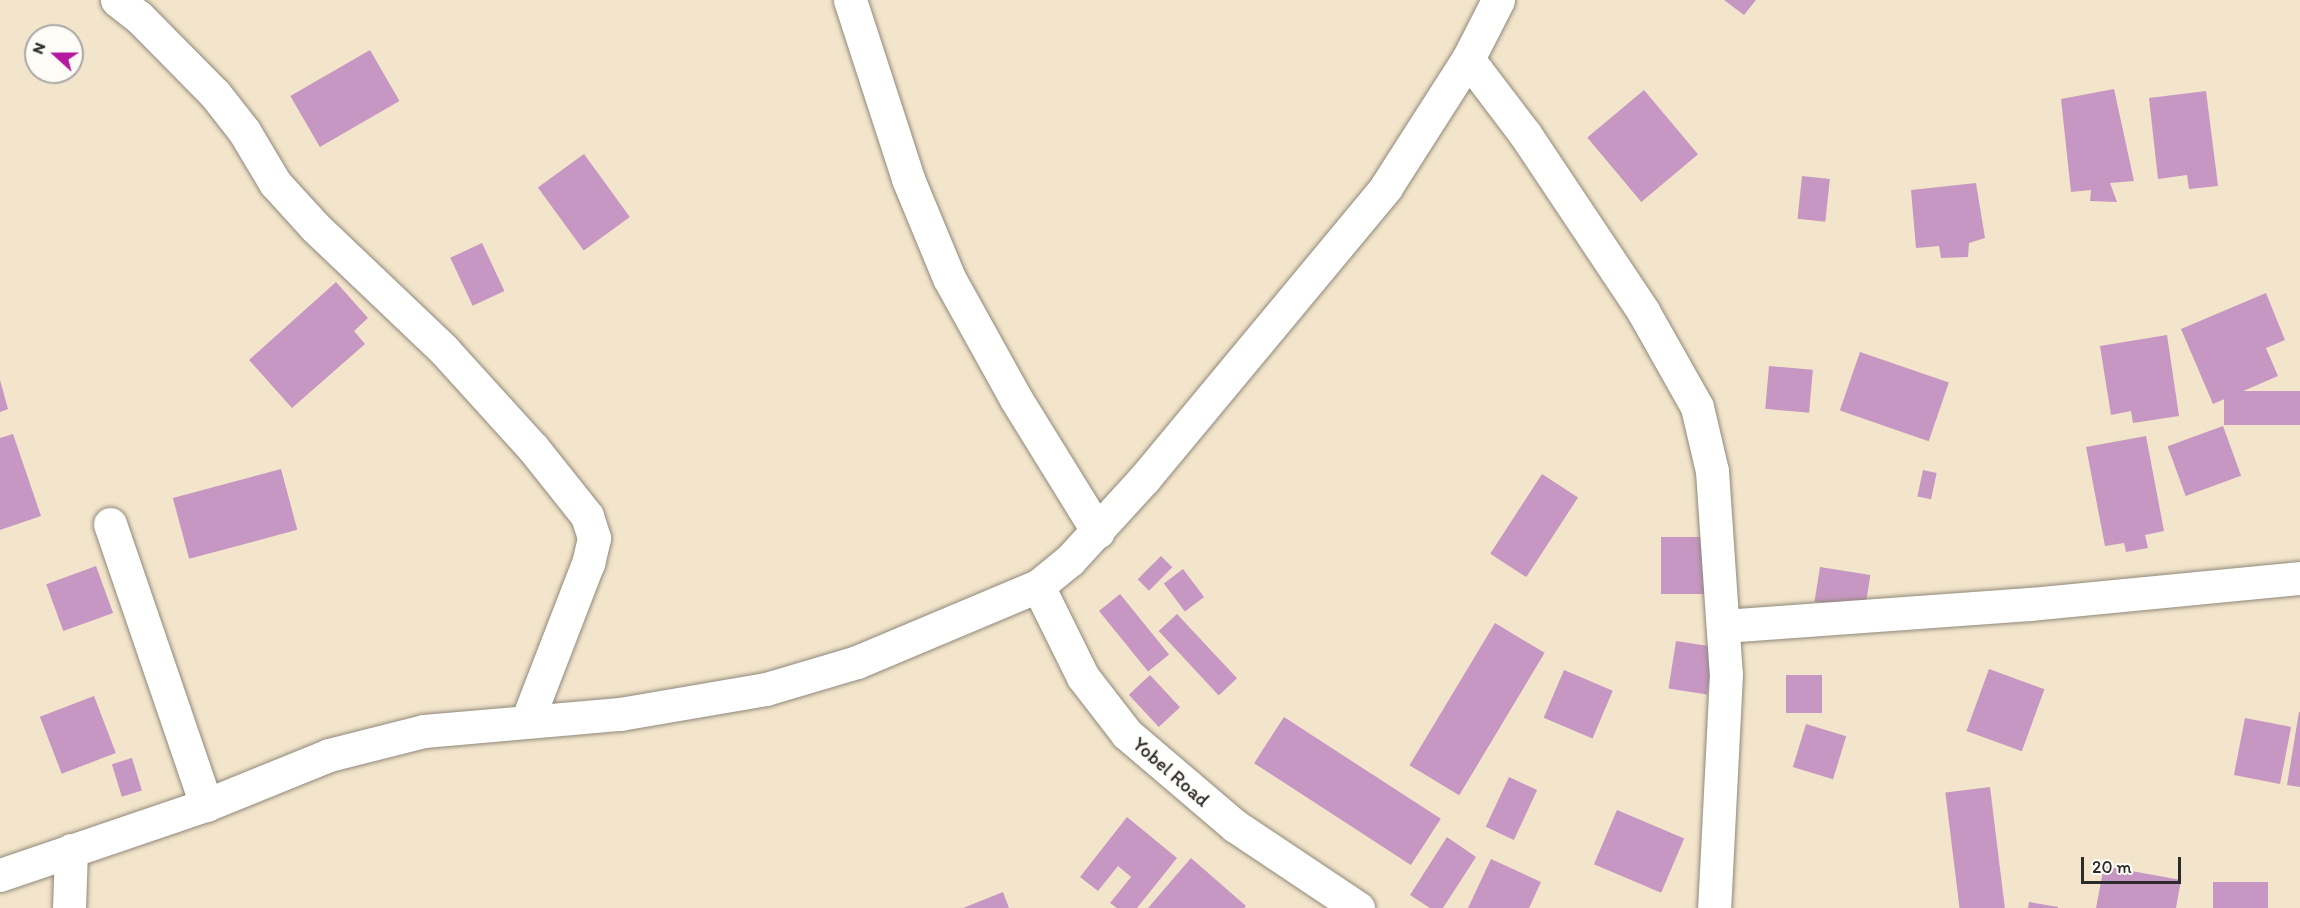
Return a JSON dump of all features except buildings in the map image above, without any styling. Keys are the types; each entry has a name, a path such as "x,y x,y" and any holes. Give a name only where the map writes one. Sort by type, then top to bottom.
{"street":[{"path":"117,0 139,17 214,94 244,131 275,183 315,227 444,350 533,447 586,516 594,538 588,562 527,721"},
{"path":"850,0 908,179 949,278 1016,399 1098,532"},
{"path":"0,875 206,805 329,755 424,731 656,709 766,690 857,662 1038,586 1098,532 1386,187 1468,59 1498,0"},
{"path":"1468,59 1525,134 1643,311 1696,406 1712,471 1725,674 1714,908"},
{"path":"110,524 206,805"},
{"path":"1723,626 2030,604 2300,578"},
{"name":"Yobel Road","path":"1038,586 1083,677 1127,734 1235,826 1358,908"},
{"path":"69,908 71,850"}]}
